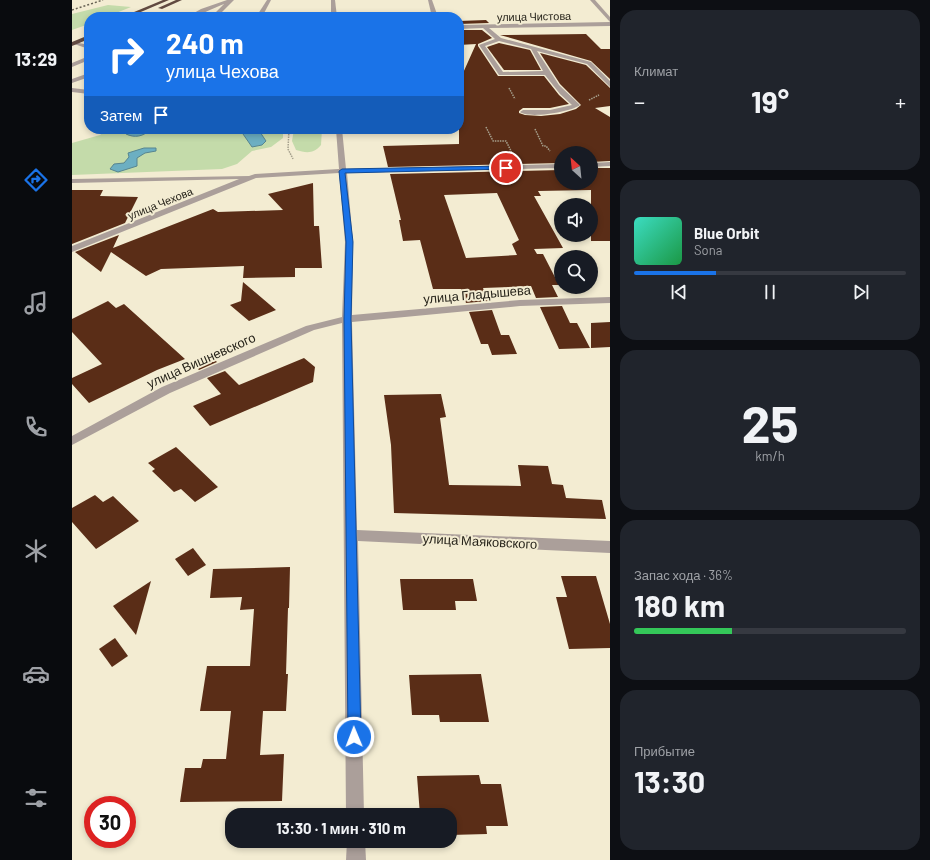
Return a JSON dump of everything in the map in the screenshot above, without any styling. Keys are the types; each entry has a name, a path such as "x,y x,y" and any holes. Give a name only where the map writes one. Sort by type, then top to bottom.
{"highway":[{"path":"137,12 167,0"},
{"path":"151,12 180,0"},
{"path":"73,42 84,35"},
{"path":"73,42 84,39"}],"street":[{"path":"199,12 232,0"},
{"path":"219,12 232,0"},
{"path":"262,12 269,0"},
{"path":"333,0 334,12"},
{"path":"430,0 434,12"},
{"path":"592,0 610,20"},
{"name":"улица Чистова","path":"464,27 610,24"},
{"path":"485,27 499,39 589,63 602,72 610,85"},
{"path":"499,39 482,45 500,74 546,74"},
{"path":"73,42 84,45"},
{"path":"533,48 546,74 564,96 577,106"},
{"path":"72,65 84,60"},
{"path":"72,81 82,71"},
{"path":"72,90 84,91"},
{"path":"523,112 551,112 566,110 577,106"},
{"path":"339,134 349,242 347,319 356,808"},
{"path":"598,165 610,164"},
{"name":"улица Чехова","path":"72,181 255,176 342,171 554,166"},
{"name":"улица Чехова","path":"72,249 255,176"},
{"name":"улица Гладышева","path":"347,319 520,303 610,300"},
{"name":"улица Вишневского","path":"72,442 166,390 310,328 347,319"},
{"name":"улица Маяковского","path":"351,535 610,547"},
{"path":"356,848 356,860"}],"path":[{"path":"500,74 523,112"},
{"path":"577,106 603,92"},
{"path":"486,127 493,141 506,141 521,167"},
{"path":"535,129 543,146"},
{"path":"288,134 287,143 291,156 307,173"}],"green space":[{"path":"108,5 131,7 118,12 84,12 84,26 72,30 72,14"},
{"path":"243,134 252,146 262,145 266,141 261,134 283,134 283,138 271,147 252,151 237,164 222,169 72,175 72,143 100,135"},
{"path":"293,134 322,134 321,145 316,150 310,152 296,150 292,141"}],"water":[{"path":"126,134 145,134 136,136"},
{"path":"243,134 261,134 266,141 262,145 252,147"},
{"path":"144,148 156,148 156,151 145,153 137,158 137,166 118,172 110,169 114,164 124,163 129,157 128,153"}],"building":[{"path":"486,20 489,23 464,24 464,21"},
{"path":"464,30 482,30 492,38 478,44 478,46 498,76 544,76 559,95 569,104 550,108 523,108 519,111 519,113 525,115 541,116 560,114 576,109 581,105 560,84 540,53 586,65 610,88 610,106 595,108 610,117 610,161 598,162 598,146 554,146 554,163 388,167 383,146 459,144 459,134 464,134 464,71 476,44 464,45"},
{"path":"586,34 601,49 610,49 610,79 591,61 500,35"},
{"path":"499,43 530,50 541,70 504,70 487,47"},
{"path":"598,168 610,168 610,241 598,241 598,198 591,198 591,190 598,190"},
{"path":"554,170 554,190 591,190 538,191 541,196 534,196 554,232 554,242 560,242 563,248 534,249 537,254 543,254 554,275 554,285 552,285 554,294 556,294 558,297 536,298 531,286 483,288 488,301 466,303 461,289 433,289 420,240 403,241 399,220 401,220 390,174","holes":["497,193 519,240 512,244 517,255 466,258 444,195"]},
{"path":"313,183 314,226 319,226 322,268 295,268 295,277 243,278 244,266 161,269 146,276 111,252 101,272 75,252 119,235 113,248 213,209 218,212 283,210 268,194"},
{"path":"72,190 103,190 100,196 138,197 125,223 72,244"},
{"path":"243,282 276,310 249,321 230,305 241,301"},
{"path":"108,301 116,308 124,304 185,359 157,370 89,403 72,384 72,378 102,364 72,332 72,319"},
{"path":"562,306 570,323 577,323 590,348 559,349 540,307"},
{"path":"492,310 501,335 509,335 517,354 492,355 488,344 481,344 469,312"},
{"path":"610,322 610,347 591,348 591,323"},
{"path":"208,354 217,362 199,370 195,366"},
{"path":"304,358 315,367 313,382 210,426 193,406 221,394 207,378 225,371 239,385"},
{"path":"441,394 446,417 440,418 449,485 521,486 518,465 548,466 552,484 563,485 566,498 602,500 606,519 394,513 391,445 384,395"},
{"path":"176,447 218,487 195,502 181,489 174,492 152,471 155,469 148,463"},
{"path":"95,495 103,502 113,496 139,521 96,549 72,522 72,508"},
{"path":"193,548 206,565 188,576 175,559"},
{"path":"290,567 286,711 263,711 260,755 284,754 282,801 180,802 185,768 201,768 203,759 226,759 231,711 200,711 207,666 250,666 254,609 240,610 242,597 210,598 213,569"},
{"path":"561,576 596,576 610,624 610,648 569,649 556,597 567,597"},
{"path":"400,579 473,579 477,601 455,601 456,610 403,610"},
{"path":"151,581 136,635 113,606"},
{"path":"115,638 128,656 112,667 99,649"},
{"path":"481,674 489,722 440,722 439,715 412,715 409,675"},
{"path":"479,775 481,784 501,784 508,826 486,826 487,834 457,835 457,808 419,808 417,776"}],"railway":[{"path":"72,10 103,0"}],"route":[{"path":"354,737 347,319 349,292 349,242 342,171 506,168"}]}
